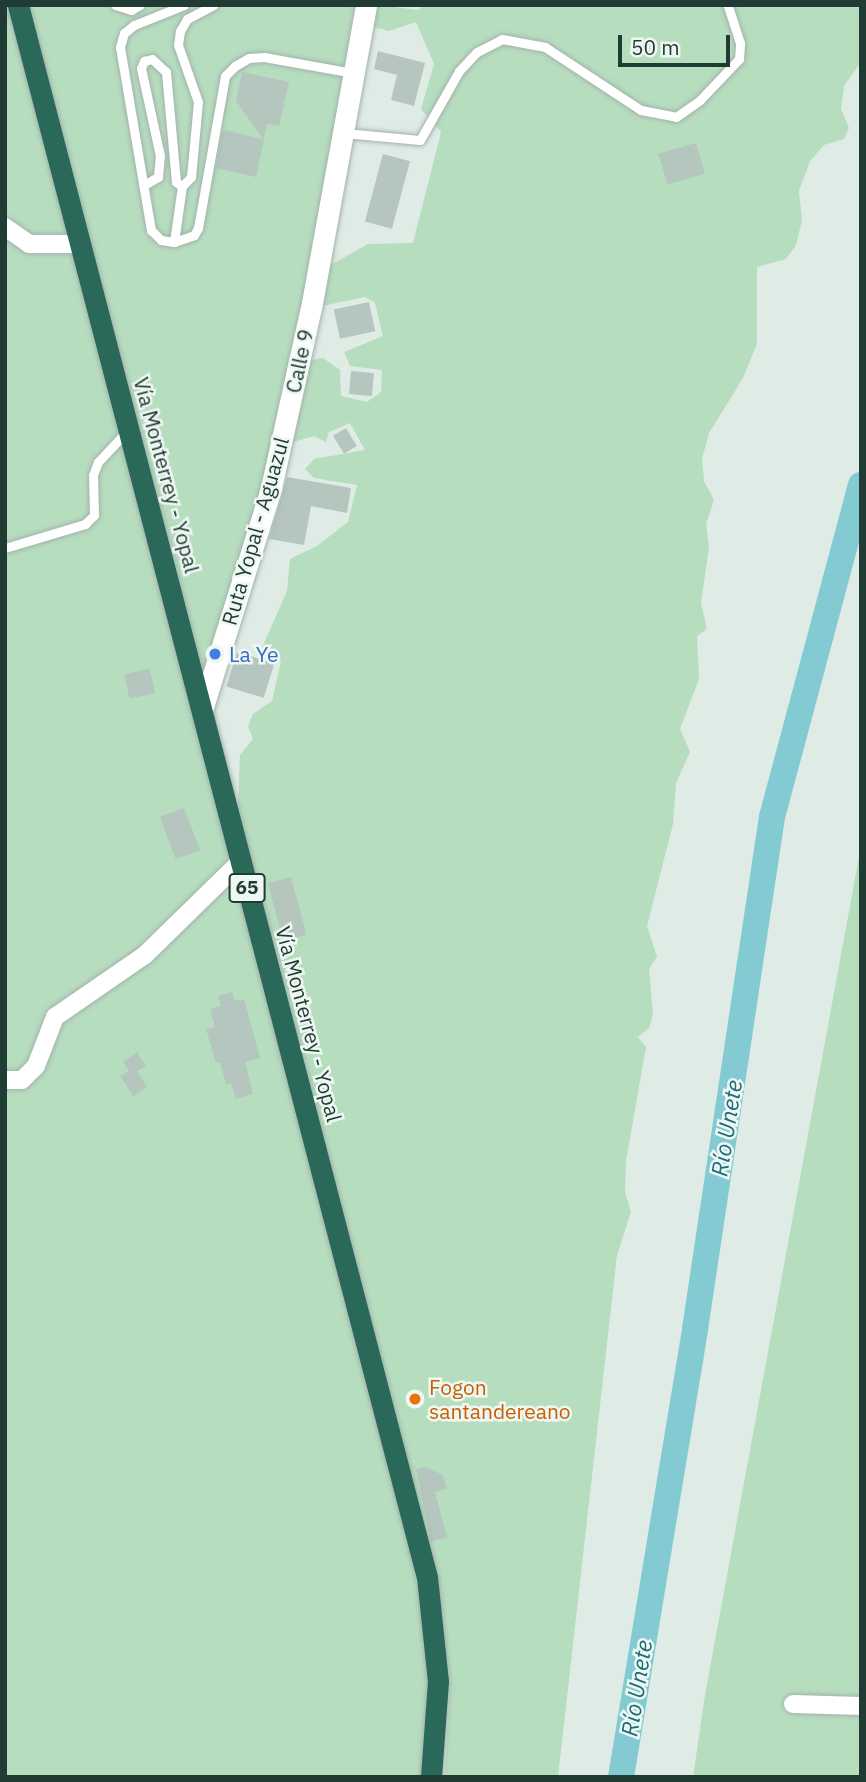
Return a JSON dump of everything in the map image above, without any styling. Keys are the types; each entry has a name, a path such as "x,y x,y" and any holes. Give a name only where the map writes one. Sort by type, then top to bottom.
{"highway":[{"name":"Vía Monterrey - Yopal","path":"202,710 427,1577 438,1681 431,1777"}],"street":[{"path":"5,227 29,244 79,244"},
{"path":"5,1080 22,1080 36,1066 55,1017 145,955 240,862"},
{"path":"793,1704 861,1706"}],"lane":[{"path":"18,5 202,710"},
{"path":"115,5 131,10 140,5"},
{"path":"184,5 134,25 124,33 120,47 151,230 161,240 174,242 194,235 198,228 225,76 235,66 249,58 264,57 353,73"},
{"path":"174,242 182,186 191,177 198,102 178,45 180,31 187,19 213,5"},
{"name":"Ruta Yopal - Aguazul","path":"202,710 271,488 344,133 366,5"},
{"path":"344,133 419,140 459,71 477,52 502,39 545,47 641,110 676,117 700,100 739,59 740,43 728,5"},
{"path":"144,185 158,177 160,156 141,82 144,61 152,59 166,72 176,182 182,186"},
{"path":"5,548 85,524 94,515 93,475 98,462 130,429"}],"green space":[{"path":"5,5 355,5 327,180 270,457 193,713 412,1550 430,1686 424,1777 5,1777"},
{"path":"378,5 418,10 424,5 861,5 861,62 844,86 841,109 849,128 844,139 824,145 810,161 799,191 802,220 796,245 786,259 757,267 757,344 743,378 709,433 702,459 704,481 714,500 706,524 709,547 701,603 707,629 697,636 699,679 680,729 690,752 676,783 673,824 647,926 657,957 649,969 653,1015 649,1028 638,1037 646,1047 626,1161 625,1192 631,1212 617,1255 558,1777 445,1777 450,1682 437,1576 244,851 238,806 240,755 253,739 248,726 253,714 272,701 281,661 262,648 287,591 290,559 317,546 348,522 357,485 314,478 305,469 314,459 365,450 350,423 329,432 326,442 314,436 293,442 311,360 323,358 340,370 341,396 367,402 381,392 382,370 350,366 344,352 383,336 375,303 365,297 317,307 327,267 368,244 413,243 441,132 421,109 434,64 416,22 389,31 371,26"},
{"path":"861,846 861,1777 693,1777 705,1695"}],"building":[{"path":"378,51 425,63 414,106 391,100 397,75 374,69"},
{"path":"242,72 289,82 279,126 267,124 256,177 216,168 223,130 263,139 236,101"},
{"path":"696,143 705,174 667,185 659,154"},
{"path":"383,154 410,161 392,229 365,222"},
{"path":"369,302 375,331 340,339 334,309"},
{"path":"351,371 374,373 372,396 349,394"},
{"path":"346,428 357,446 344,454 333,436"},
{"path":"287,477 351,488 347,513 311,506 304,545 269,539"},
{"path":"237,652 274,663 264,698 226,686"},
{"path":"150,669 155,694 129,699 124,674"},
{"path":"184,808 200,850 176,859 160,817"},
{"path":"291,877 307,935 283,941 268,883"},
{"path":"232,992 235,1001 244,999 260,1058 245,1062 253,1094 236,1099 231,1083 226,1084 220,1062 216,1063 206,1029 215,1027 210,1009 221,1006 218,996"},
{"path":"137,1052 146,1066 137,1071 147,1087 133,1096 120,1076 129,1071 123,1062"},
{"path":"425,1467 443,1475 447,1489 435,1492 447,1537 431,1542 416,1469"}],"waterway":[{"name":"Río Unete","path":"621,1777 695,1329 772,817 861,485"}],"place":[{"name":"La Ye","path":"215,654"},
{"name":"Fogon santandereano","path":"415,1399"}]}
